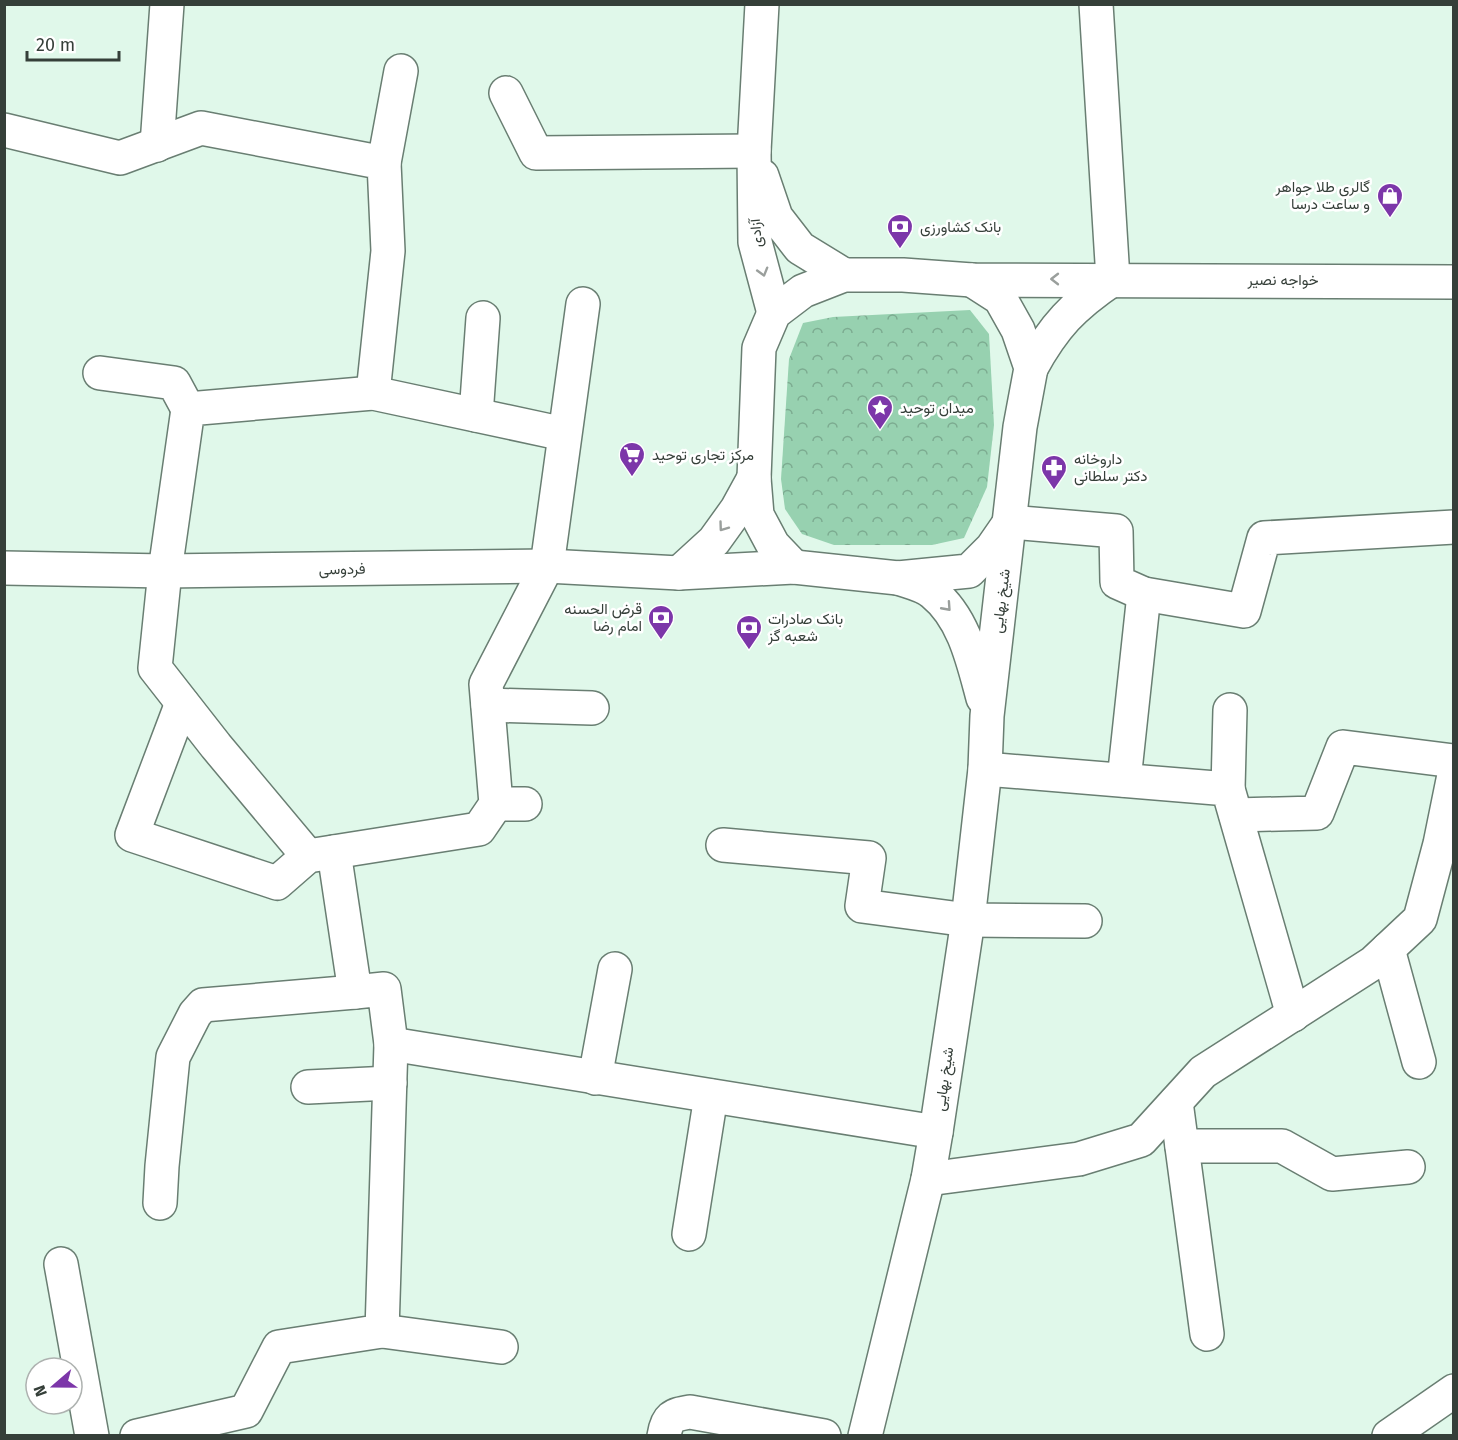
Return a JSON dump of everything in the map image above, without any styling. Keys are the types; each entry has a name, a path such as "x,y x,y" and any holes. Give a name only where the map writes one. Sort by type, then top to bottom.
{"street":[{"path":"157,145 167,4"},
{"name":"آزادی","path":"762,4 754,152 755,242 774,313"},
{"path":"1031,368 1018,330 1000,298 972,280 844,274 803,291 774,313 759,348 754,478 756,515 773,545 794,567 898,578 969,571 992,548 1010,522 1020,427 1031,368 1046,340 1064,317 1084,298 1113,279 1096,4"},
{"path":"374,393 388,251 384,163 401,71"},
{"path":"506,93 536,153 754,152"},
{"path":"4,130 120,158 201,129 384,163"},
{"name":"آزادی","path":"754,152 776,217 800,248 844,274"},
{"name":"خواجه نصیر","path":"972,280 1454,282"},
{"path":"182,703 132,835 277,883 321,854 479,829 511,804 488,705 486,684 547,566 583,304"},
{"path":"476,415 483,318"},
{"path":"100,373 174,383 188,409 165,571 155,668 182,703 321,854 355,992"},
{"path":"188,409 374,393 564,434"},
{"path":"679,573 714,541 737,509 754,478"},
{"path":"1010,522 1116,531 1117,582 1144,594 1244,611 1264,538 1454,527"},
{"name":"شیخ بهایی","path":"865,1436 928,1179 936,1132 968,920 985,769 987,716 1010,522"},
{"name":"فردوسی","path":"4,568 165,571 547,566 679,573 794,567"},
{"name":"شیخ بهایی","path":"898,578 932,591 953,613 974,664 987,716"},
{"path":"1124,780 1144,594"},
{"path":"488,705 592,708"},
{"path":"1230,710 1232,802 1293,1015"},
{"path":"985,769 1124,780 1232,802 1317,813 1343,747 1454,761"},
{"path":"928,1179 1079,1159 1141,1140 1203,1072 1373,963 1420,919 1442,881 1440,844 1454,775"},
{"path":"723,845 869,858 862,906 968,920 1085,921"},
{"path":"1388,949 1419,1062"},
{"path":"596,1078 615,969"},
{"path":"160,1203 173,1057 195,1014 203,1005 384,989 391,1044 382,1331"},
{"path":"391,1044 936,1132"},
{"path":"308,1087 390,1083"},
{"path":"689,1234 711,1096"},
{"path":"1176,1102 1207,1334"},
{"path":"1182,1146 1282,1146 1332,1174 1408,1167"},
{"path":"61,1264 92,1436"},
{"path":"136,1436 246,1411 279,1347 382,1331 501,1347"},
{"path":"1389,1436 1454,1391"},
{"path":"664,1436 666,1422 676,1414 690,1412 824,1436"}],"green space":[{"path":"970,310 989,334 994,425 987,487 964,538 932,545 834,545 802,534 785,509 781,479 789,359 803,323 833,317"}],"place":[{"name":"گالری طلا جواهر و ساعت درسا","path":"1390,219"},
{"name":"بانک کشاورزی","path":"900,250"},
{"name":"میدان توحید","path":"880,431"},
{"name":"مرکز تجاری توحید","path":"632,478"},
{"name":"داروخانه دکتر سلطانی","path":"1054,491"},
{"name":"قرض الحسنه امام رضا","path":"661,641"},
{"name":"بانک صادرات شعبه گز","path":"749,651"}]}
